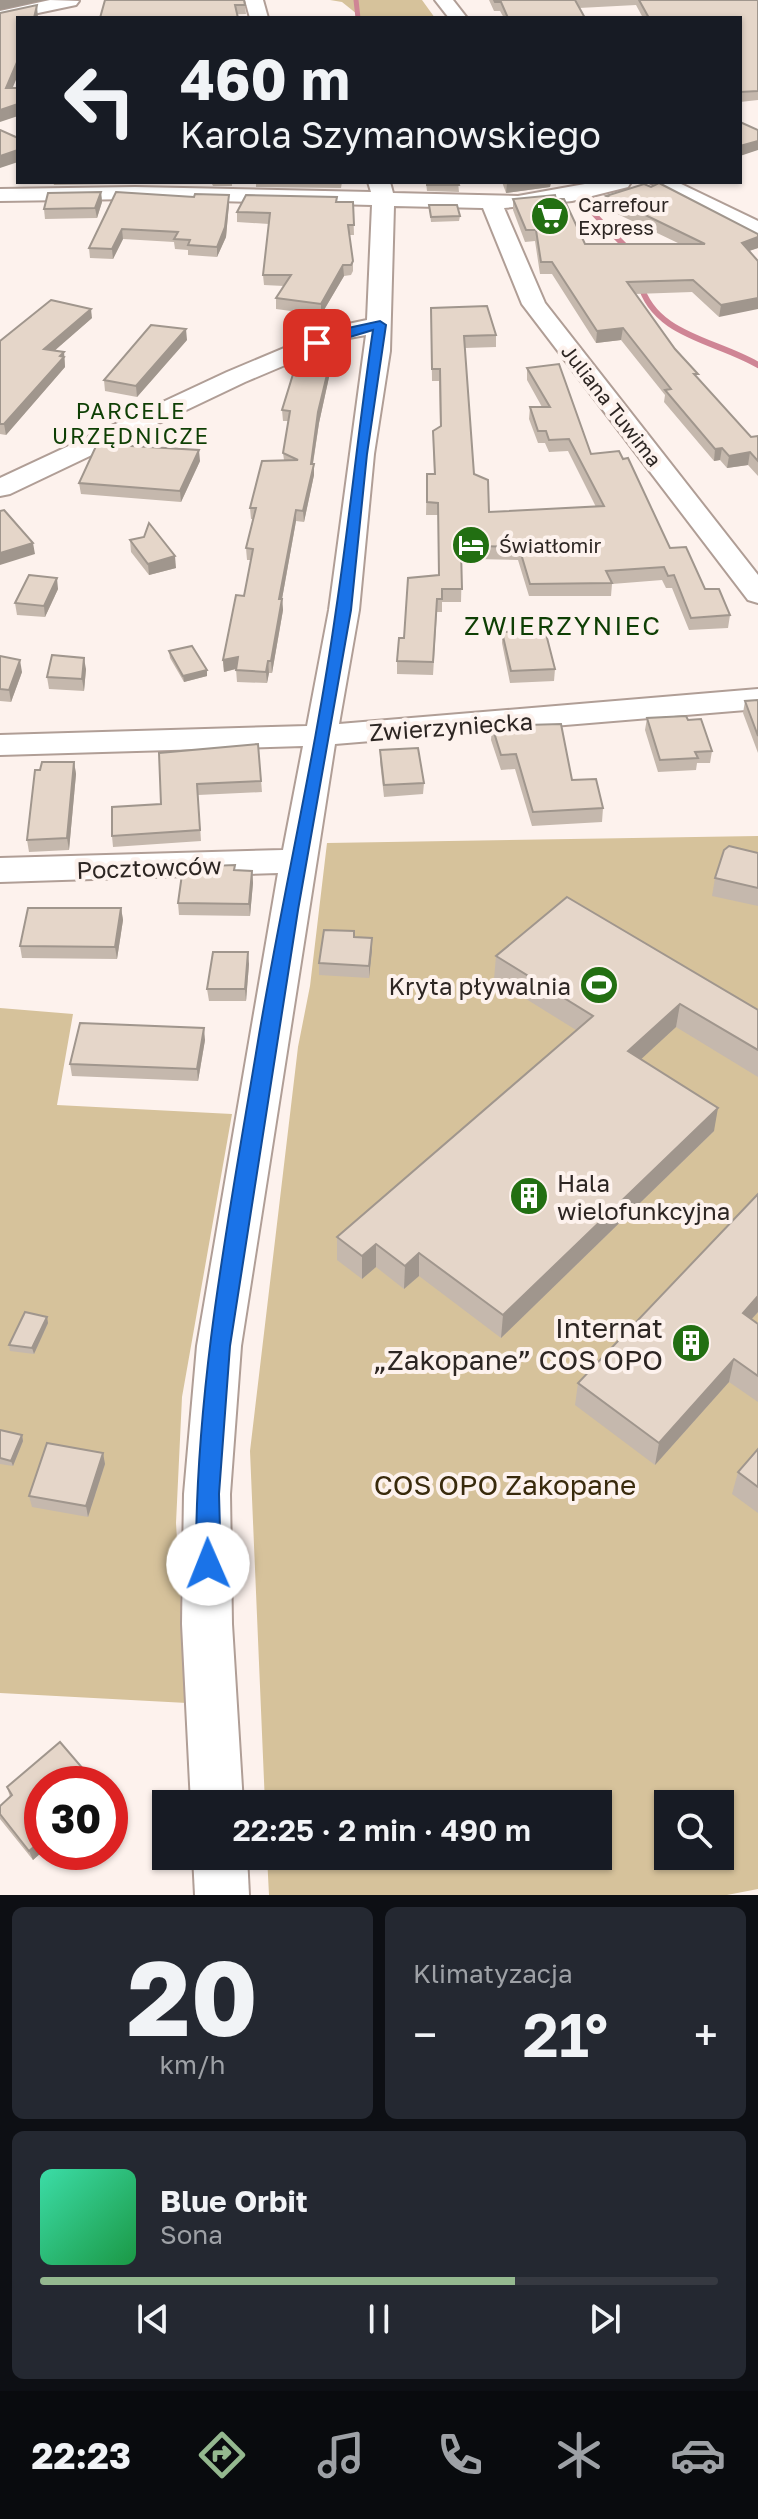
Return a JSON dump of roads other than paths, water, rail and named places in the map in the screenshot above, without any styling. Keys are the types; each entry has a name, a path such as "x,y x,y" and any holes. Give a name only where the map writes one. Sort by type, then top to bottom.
{"street":[{"path":"0,16 71,0"},
{"path":"444,0 456,16"},
{"path":"10,188 381,190 491,202 572,195 614,184"},
{"path":"664,184 758,229"},
{"path":"216,1790 207,1624 207,1494 219,1346 298,861 344,610 361,454 380,325 381,190"},
{"name":"Juliana Tuwima","path":"491,202 534,304 758,594"},
{"path":"0,488 249,372 343,332 380,325"},
{"name":"Zwierzyniecka","path":"0,745 110,745 415,731 758,699"},
{"name":"Pocztowców","path":"0,870 58,871 298,861"},
{"path":"221,1870 222,1895"}],"waterway":[{"path":"356,0 358,16"},
{"path":"590,184 594,214 611,232"},
{"path":"611,232 632,253"},
{"path":"640,283 647,301 672,326 758,365"}],"place":[{"name":"Carrefour Express","path":"550,216"},
{"name":"Światłomir","path":"471,545"},
{"name":"Kryta pływalnia","path":"599,985"},
{"name":"Hala wielofunkcyjna","path":"529,1196"},
{"name":"Internat „Zakopane” COS OPO","path":"691,1343"}],"district":[{"name":"PARCELE URZĘDNICZE","path":"131,422"},
{"name":"ZWIERZYNIEC","path":"563,625"}],"park label":[{"name":"COS OPO Zakopane","path":"505,1484"}]}
